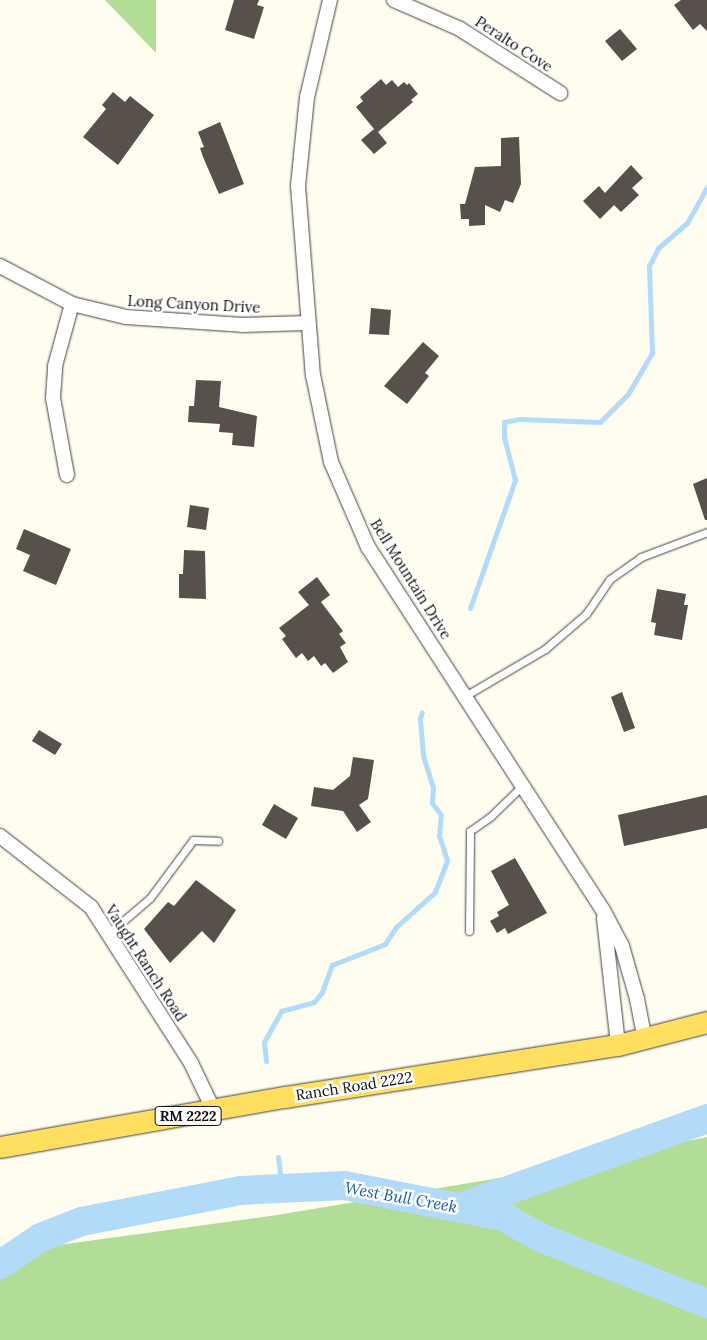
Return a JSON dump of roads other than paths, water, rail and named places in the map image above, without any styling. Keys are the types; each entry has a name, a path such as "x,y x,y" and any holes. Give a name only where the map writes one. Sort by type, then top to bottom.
{"main road":[{"name":"Ranch Road 2222","path":"0,1147 618,1045 645,1040 707,1022"}],"street":[{"name":"Bell Mountain Drive","path":"330,0 307,97 299,161 299,230 307,323 320,420 345,496 368,547 603,910 622,946 637,998 645,1040"},
{"name":"Peralto Cove","path":"394,0 460,28 560,93"},
{"name":"Long Canyon Drive","path":"0,266 72,304 126,317 176,321 307,323"},
{"path":"67,474 53,398 56,366 72,304"},
{"name":"Vaught Ranch Road","path":"0,836 91,907 191,1063 214,1111"},
{"path":"603,910 618,1045"}],"lane":[{"path":"465,696 545,649 586,614 610,579 641,557 707,532"},
{"path":"470,931 470,831 490,817 523,785"},
{"path":"108,934 150,898 194,840 218,841"}],"waterway":[{"path":"470,608 515,480 504,437 504,422 519,419 600,422 628,394 652,353 649,266 658,248 687,223 707,187"},
{"path":"266,1061 264,1042 281,1011 314,1002 322,992 332,965 385,944 396,927 435,892 447,860 439,836 441,815 432,803 433,788 423,755 420,718 422,712"},
{"path":"460,1207 707,1118"},
{"path":"278,1157 282,1188"},
{"name":"West Bull Creek","path":"0,1264 40,1237 81,1221 240,1190 344,1185 503,1216 540,1237 707,1303"}]}
